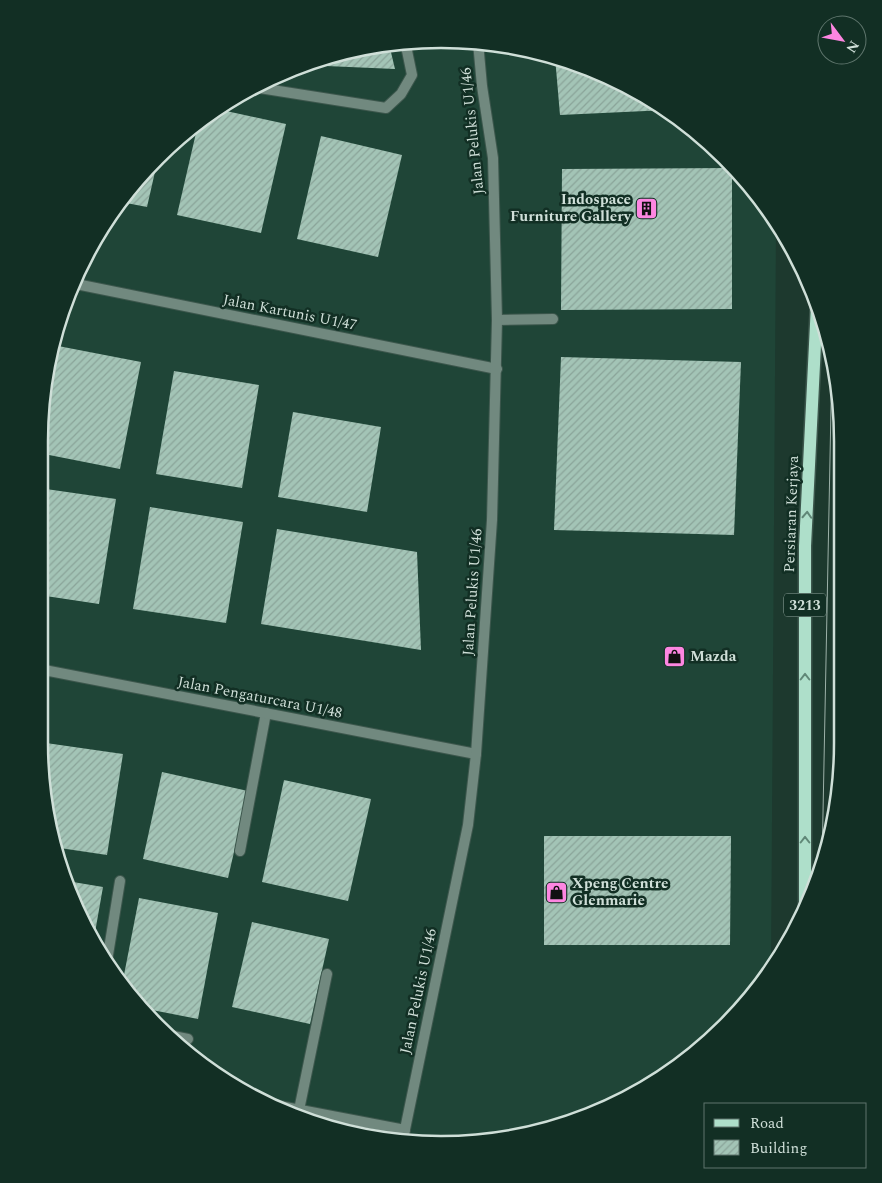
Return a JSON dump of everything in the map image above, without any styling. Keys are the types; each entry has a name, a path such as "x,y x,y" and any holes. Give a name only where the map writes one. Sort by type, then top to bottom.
{"main road":[{"name":"Persiaran Kerjaya","path":"805,893 805,546 816,322"}],"street":[{"path":"265,89 386,108 401,94 412,75 407,49"},
{"name":"Jalan Pelukis U1/46","path":"404,1134 468,825 476,754 492,520 497,369 493,158 479,49"},
{"name":"Jalan Kartunis U1/47","path":"80,285 497,369"},
{"path":"497,320 553,319"},
{"name":"Jalan Pengaturcara U1/48","path":"48,671 476,754"},
{"path":"240,851 266,713"},
{"path":"108,952 120,881"},
{"path":"300,1110 327,974"},
{"path":"182,1038 188,1039"},
{"path":"303,1111 401,1133"}],"shaded area":[{"path":"415,48 467,48 518,55 567,68 592,77 638,100 681,129 719,163 753,201 776,234 771,956 768,961 753,982 719,1020 681,1054 660,1069 638,1083 592,1106 567,1115 518,1128 467,1135 415,1135 364,1128 315,1115 290,1106 244,1083 222,1069 182,1038 145,1001 129,982 100,939 77,893 68,868 55,819 51,793 48,768 48,415 55,364 68,315 88,267 114,222 145,182 182,145 222,114 267,88 315,68 364,55"}],"building":[{"path":"391,51 395,69 322,66 364,55"},
{"path":"556,65 592,77 655,111 560,115"},
{"path":"227,111 286,124 261,233 177,215 196,133 201,129"},
{"path":"321,136 402,155 378,257 297,239"},
{"name":"Indospace Furniture Gallery","path":"724,168 732,177 732,309 561,310 562,169"},
{"path":"155,171 147,207 127,203"},
{"path":"59,346 141,362 120,469 48,455 48,415"},
{"path":"561,357 741,362 734,535 554,530"},
{"path":"174,371 259,385 242,488 156,474"},
{"path":"293,412 381,427 367,512 278,497"},
{"path":"48,489 116,499 99,604 48,596"},
{"path":"150,507 243,522 226,623 133,609"},
{"path":"277,529 417,552 421,650 261,624"},
{"path":"48,743 123,754 107,855 62,848 51,793"},
{"path":"162,772 248,791 228,878 143,859"},
{"path":"284,780 371,799 348,901 262,882"},
{"path":"544,836 731,836 730,945 544,945"},
{"path":"73,882 103,887 95,930"},
{"path":"139,898 218,913 198,1019 154,1010 124,975"},
{"path":"252,922 329,939 310,1024 232,1007"}],"tram line":[{"path":"823,838 831,392"}],"place":[{"name":"Indospace Furniture Gallery","path":"647,208"},
{"name":"Mazda","path":"674,656"},
{"name":"Xpeng Centre Glenmarie","path":"556,892"}]}
